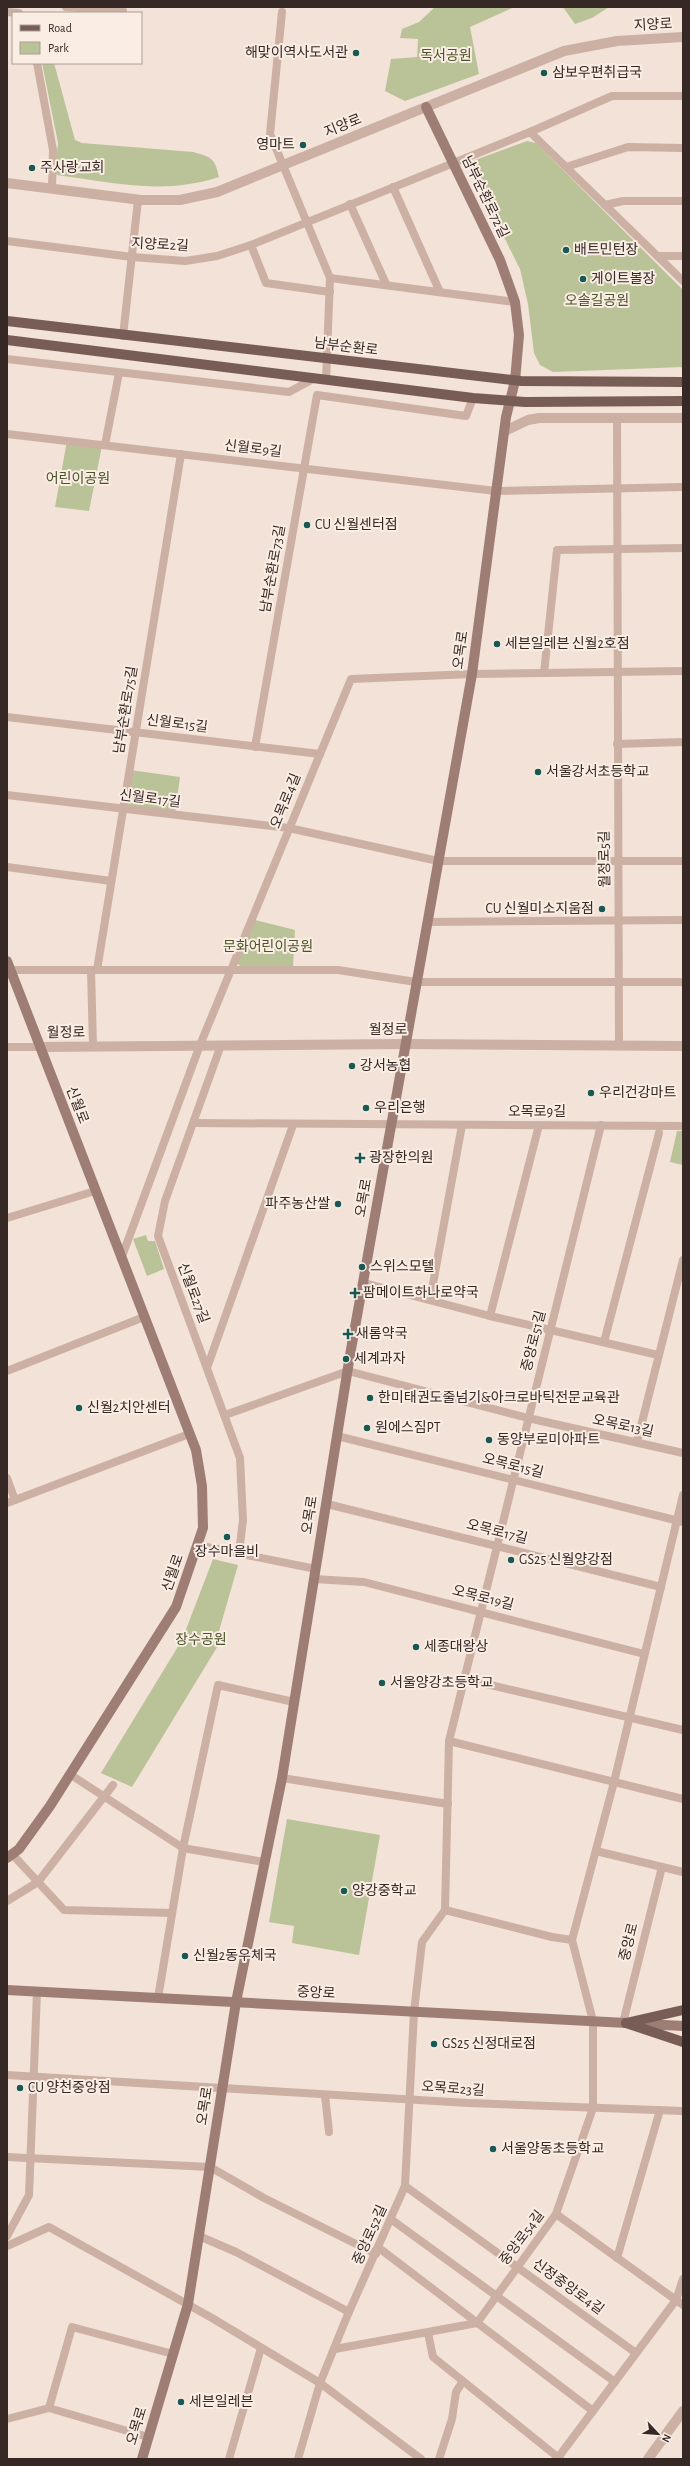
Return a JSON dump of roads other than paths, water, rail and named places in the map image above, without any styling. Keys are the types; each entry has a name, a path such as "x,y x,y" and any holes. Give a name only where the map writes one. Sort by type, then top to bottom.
{"main road":[{"name":"남부순환로72길","path":"426,107 500,260 515,302 519,335 515,381"},
{"name":"남부순환로","path":"7,321 123,336 515,381 683,382"},
{"path":"7,340 473,398 511,400 683,401"},
{"name":"오목로","path":"142,2459 188,2304 236,2002 282,1778 348,1371 472,674 496,491 505,431 515,381"},
{"name":"신월로","path":"8,966 196,1450 202,1486 203,1528 176,1607 70,1775 19,1849 10,1856"},
{"name":"중앙로","path":"7,1990 683,2026"},
{"path":"624,2023 683,2010"},
{"path":"624,2023 683,2042"}],"street":[{"path":"66,7 123,11"},
{"path":"282,12 270,134 330,278 326,380"},
{"name":"지양로","path":"7,183 138,200 180,200 217,192 564,51 617,40 683,37"},
{"path":"37,64 53,150 52,188"},
{"name":"지양로2길","path":"7,241 132,257 185,261 217,256 251,245 530,132 612,96 683,96"},
{"path":"530,132 683,280"},
{"path":"566,167 628,147 683,148"},
{"path":"393,187 439,290"},
{"path":"123,336 138,200"},
{"path":"605,205 623,201 683,201"},
{"path":"350,204 386,284"},
{"path":"251,245 266,283 330,292"},
{"path":"658,256 683,256"},
{"path":"330,278 439,290 515,302"},
{"path":"7,359 289,392 314,378"},
{"path":"105,445 119,373"},
{"name":"남부순환로73길","path":"256,747 317,395 466,416 473,398"},
{"path":"505,431 528,420 539,418 683,418"},
{"name":"월정로5길","path":"617,418 616,672 619,1045"},
{"name":"신월로9길","path":"7,434 496,491 683,487"},
{"name":"남부순환로75길","path":"94,970 111,881 181,454"},
{"path":"544,673 557,550 683,548"},
{"path":"472,674 683,671"},
{"name":"오목로4길","path":"200,1046 351,679 472,674"},
{"name":"신월로15길","path":"7,717 320,754"},
{"path":"617,744 683,742"},
{"name":"신월로17길","path":"7,795 289,828 438,861 683,861"},
{"path":"7,867 111,881"},
{"path":"427,922 619,922 683,920"},
{"path":"8,966 94,970 338,970 416,982 683,982"},
{"name":"월정로","path":"93,1046 94,970"},
{"name":"월정로","path":"39,1047 405,1044 683,1046"},
{"name":"신월로27길","path":"221,1045 166,1201 158,1236 240,1458 243,1520 239,1553"},
{"path":"121,1259 200,1046"},
{"path":"7,1047 39,1047"},
{"name":"오목로9길","path":"194,1124 683,1126"},
{"path":"207,1368 293,1125"},
{"path":"490,1316 539,1125"},
{"name":"중앙로51길","path":"445,1910 449,1741 512,1479 601,1125"},
{"path":"430,1300 462,1126"},
{"path":"604,1342 659,1134"},
{"path":"7,1218 95,1192"},
{"path":"637,1442 682,1265"},
{"path":"364,1282 490,1316 658,1355"},
{"path":"7,1371 144,1317"},
{"path":"225,1415 348,1371"},
{"name":"오목로13길","path":"348,1371 528,1418 683,1452"},
{"path":"7,1503 189,1434"},
{"name":"오목로15길","path":"337,1436 680,1522"},
{"path":"7,1478 15,1500"},
{"path":"414,2012 422,1942 445,1910 552,1938 572,1940 614,1782 661,1587 680,1522 683,1495"},
{"name":"오목로17길","path":"327,1504 661,1587"},
{"path":"197,1545 316,1569"},
{"name":"오목로19길","path":"314,1579 364,1582 644,1654"},
{"path":"465,1679 629,1716 683,1730"},
{"path":"158,1998 183,1848 218,1685 294,1702"},
{"path":"449,1741 683,1799"},
{"path":"70,1775 183,1848 264,1862"},
{"path":"282,1778 448,1804"},
{"path":"7,1901 38,1882 105,1798 113,1785"},
{"path":"596,1851 683,1872"},
{"path":"10,1856 38,1882 64,1910 172,1913"},
{"name":"중앙로","path":"624,2023 662,1867"},
{"name":"중앙로54길","path":"476,2323 556,2214 593,2108 593,2021 572,1940"},
{"path":"7,2236 29,2195 32,2077 37,1992"},
{"name":"중앙로52길","path":"302,2457 320,2382 335,2349 349,2312 392,2220 405,2186 408,2099 414,2012"},
{"name":"오목로23길","path":"7,2075 222,2087 325,2095 683,2111"},
{"path":"325,2095 329,2132"},
{"path":"617,2258 660,2110"},
{"path":"7,2157 210,2167 264,2198 377,2251 593,2411"},
{"name":"신정중앙로4길","path":"405,2186 636,2353"},
{"path":"556,2214 683,2305"},
{"path":"392,2220 615,2382"},
{"path":"7,2246 49,2227 188,2304 320,2382 421,2459"},
{"path":"199,2236 240,2254 349,2312"},
{"path":"428,2333 434,2357 558,2459 676,2300 683,2279"},
{"path":"335,2349 476,2323"},
{"path":"49,2408 72,2327 173,2354"},
{"path":"229,2459 262,2348"},
{"path":"439,2459 452,2419 456,2392 462,2381"},
{"path":"7,2419 49,2408 148,2437"},
{"path":"648,2459 683,2412"}],"place":[{"name":"해맞이역사도서관","path":"356,53"},
{"name":"삼보우편취급국","path":"544,73"},
{"name":"영마트","path":"303,145"},
{"name":"주사랑교회","path":"32,168"},
{"name":"배트민턴장","path":"566,250"},
{"name":"게이트볼장","path":"583,279"},
{"name":"CU 신월센터점","path":"307,525"},
{"name":"세븐일레븐 신월2호점","path":"497,644"},
{"name":"서울강서초등학교","path":"538,772"},
{"name":"CU 신월미소지움점","path":"602,909"},
{"name":"강서농협","path":"352,1066"},
{"name":"우리건강마트","path":"591,1093"},
{"name":"우리은행","path":"366,1108"},
{"name":"광장한의원","path":"360,1158"},
{"name":"파주농산쌀","path":"338,1204"},
{"name":"스위스모텔","path":"362,1267"},
{"name":"팜메이트하나로약국","path":"355,1293"},
{"name":"새롬약국","path":"348,1334"},
{"name":"세계과자","path":"346,1359"},
{"name":"한미태권도줄넘기&아크로바틱전문교육관","path":"370,1398"},
{"name":"신월2치안센터","path":"79,1408"},
{"name":"원에스짐PT","path":"367,1428"},
{"name":"동양부로미아파트","path":"489,1440"},
{"name":"장수마을비","path":"227,1537"},
{"name":"GS25 신월양강점","path":"511,1560"},
{"name":"세종대왕상","path":"416,1647"},
{"name":"서울양강초등학교","path":"382,1683"},
{"name":"양강중학교","path":"344,1891"},
{"name":"신월2동우체국","path":"185,1956"},
{"name":"GS25 신정대로점","path":"434,2044"},
{"name":"CU 양천중앙점","path":"20,2088"},
{"name":"서울양동초등학교","path":"493,2149"},
{"name":"세븐일레븐","path":"181,2402"}],"park label":[{"name":"독서공원","path":"446,56"},
{"name":"오솔길공원","path":"597,301"},
{"name":"어린이공원","path":"78,479"},
{"name":"문화어린이공원","path":"268,947"},
{"name":"장수공원","path":"201,1640"}]}
